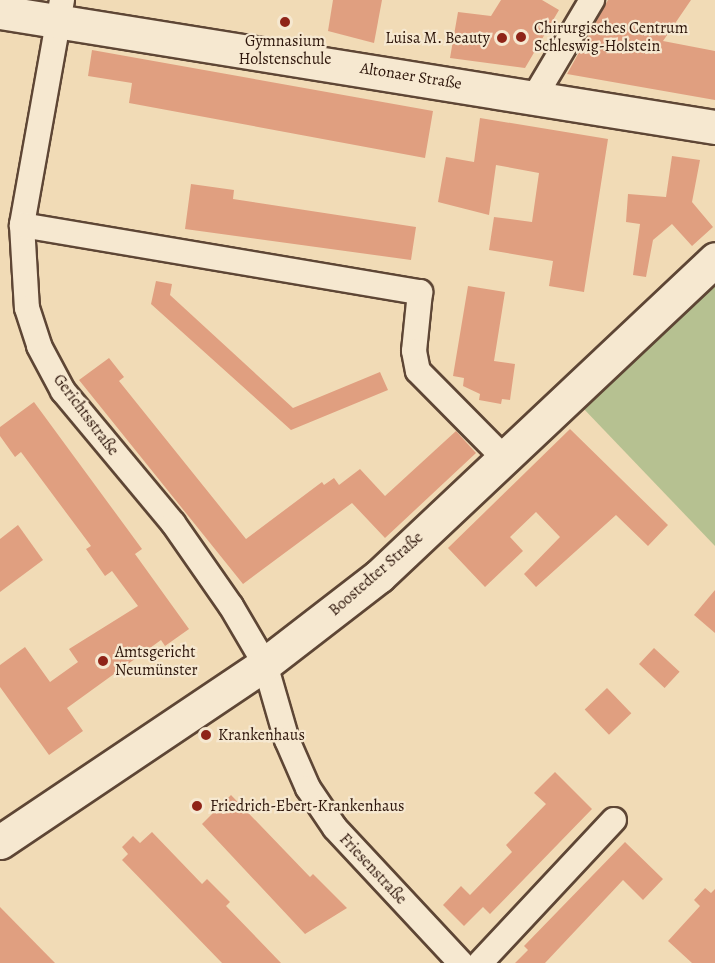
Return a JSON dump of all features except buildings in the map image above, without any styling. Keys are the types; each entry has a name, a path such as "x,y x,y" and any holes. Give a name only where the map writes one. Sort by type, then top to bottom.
{"street":[{"path":"535,96 592,0"},
{"name":"Altonaer Straße","path":"0,12 60,10 715,127"},
{"name":"Gerichtsstraße","path":"60,10 22,225 27,308 39,346 54,373 207,568 264,664"},
{"path":"22,225 420,292 414,351 418,371 504,458"},
{"name":"Boostedter Straße","path":"0,842 264,664 379,576 715,259"},
{"name":"Friesenstraße","path":"264,664 287,740 308,788 334,828 461,963"},
{"path":"480,963 614,820"}],"green space":[{"path":"715,279 715,546 582,407"}],"place":[{"name":"Gymnasium Holstenschule","path":"285,22"},
{"name":"Chirurgisches Centrum Schleswig-Holstein","path":"521,37"},
{"name":"Luisa M. Beauty","path":"502,38"},
{"name":"Amtsgericht Neumünster","path":"103,661"},
{"name":"Krankenhaus","path":"206,735"},
{"name":"Friedrich-Ebert-Krankenhaus","path":"197,806"}]}
